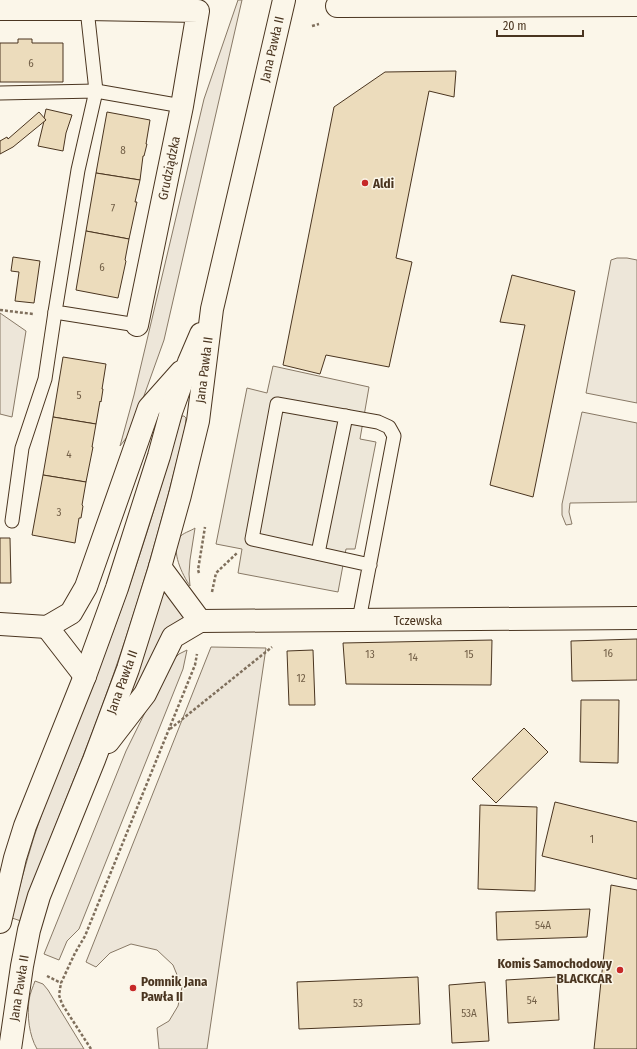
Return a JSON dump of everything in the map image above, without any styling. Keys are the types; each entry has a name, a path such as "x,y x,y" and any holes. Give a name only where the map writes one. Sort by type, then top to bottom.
{"main road":[{"name":"Jana Pawła II","path":"9,1049 29,930 39,896 94,760 128,669 160,567 180,495 198,421 212,308 284,0"},
{"path":"337,6 544,3 637,5"},
{"path":"0,9 87,9 125,5 199,5"},
{"name":"Grudziądzka","path":"137,325 182,106 199,5"},
{"name":"Jana Pawła II","path":"0,922 25,826 85,676 117,588 157,463 171,412 189,362 212,308"},
{"path":"0,624 47,627 71,613 86,587 148,408 189,362"},
{"path":"94,760 145,694 174,638 200,621 160,567"},
{"name":"Tczewska","path":"200,621 637,618"},
{"path":"47,627 85,676"},
{"path":"0,1044 9,1049"}],"lane":[{"path":"12,521 22,448 45,379 78,170 96,91 87,9"},
{"path":"0,93 96,91 182,106"},
{"path":"55,312 137,325"},
{"path":"359,620 370,565 394,436 389,427 378,422 277,404 252,539 370,565"},
{"path":"318,553 346,416"}],"path":[{"path":"0,310 14,312"},
{"path":"199,577 198,570 206,526"},
{"path":"212,598 216,573 242,548"},
{"path":"91,1049 62,1004 59,995 61,982 85,936 196,665 200,621"},
{"path":"170,730 275,644"}],"shaded area":[{"path":"238,0 242,0 164,340 131,432 120,446 134,395 204,99"},
{"path":"617,258 637,260 637,403 586,393 611,260"},
{"path":"0,313 26,331 12,417 0,414"},
{"path":"273,366 369,387 360,439 376,442 355,549 346,549 338,592 238,573 242,549 216,544 247,388 267,393"},
{"path":"582,412 637,423 637,502 570,503 569,512 572,524 566,525 562,515 562,504"},
{"path":"182,416 186,418 185,428 167,499 125,640 101,709 40,867 21,921 12,918 34,837 71,736 121,610"},
{"path":"195,528 190,560 190,586 178,563 176,550 180,536"},
{"path":"165,593 187,616 135,691 132,689 163,594"},
{"path":"211,647 266,648 207,1049 159,1049 157,1028 169,1021 178,1006 182,987 173,965 157,950 131,944 110,953 96,967 86,962"},
{"path":"187,650 183,669 79,929 67,941 59,960 44,954 126,751 169,664 179,654"},
{"path":"35,981 43,984 48,990 84,1049 37,1049 30,1032 28,1012 29,997"}],"building":[{"path":"18,39 32,39 32,43 63,43 63,82 0,82 0,43 18,43"},
{"name":"Aldi","path":"456,71 454,97 429,91 396,258 412,262 389,367 326,355 320,374 283,365 334,107 385,72"},
{"path":"46,109 72,115 66,133 63,151 38,146 44,121 46,120 44,118"},
{"path":"39,112 46,120 13,147 0,154 0,141 7,137 8,139"},
{"path":"107,112 150,120 140,180 96,173"},
{"path":"96,173 140,180 129,239 86,231"},
{"path":"86,231 129,239 118,298 76,290"},
{"path":"13,257 40,261 34,303 15,301 19,272 11,271"},
{"path":"512,275 575,291 533,497 490,485 525,325 500,322"},
{"path":"63,357 106,364 101,402 100,401 96,424 53,417"},
{"path":"53,417 96,424 86,482 43,475"},
{"path":"43,475 86,482 81,518 79,518 75,543 32,535"},
{"path":"0,538 10,538 11,583 0,583"},
{"path":"637,639 637,680 572,681 571,641"},
{"path":"492,640 491,685 346,684 343,643"},
{"path":"313,650 315,705 289,705 287,651"},
{"path":"581,700 619,700 618,763 580,762"},
{"path":"524,728 548,752 496,803 472,779"},
{"path":"555,802 637,822 637,879 542,856"},
{"path":"480,805 537,807 535,891 478,889"},
{"name":"Komis Samochodowy BLACKCAR","path":"611,885 637,890 637,1049 594,1049"},
{"path":"590,909 587,937 497,940 496,912"},
{"path":"418,977 420,1024 299,1029 297,982"},
{"path":"557,977 559,1020 508,1023 506,980"},
{"path":"485,982 489,1041 452,1043 449,985"}],"place":[{"name":"Aldi","path":"365,183"},
{"name":"Komis Samochodowy BLACKCAR","path":"620,970"},
{"name":"Pomnik Jana Pawła II","path":"133,988"}]}
